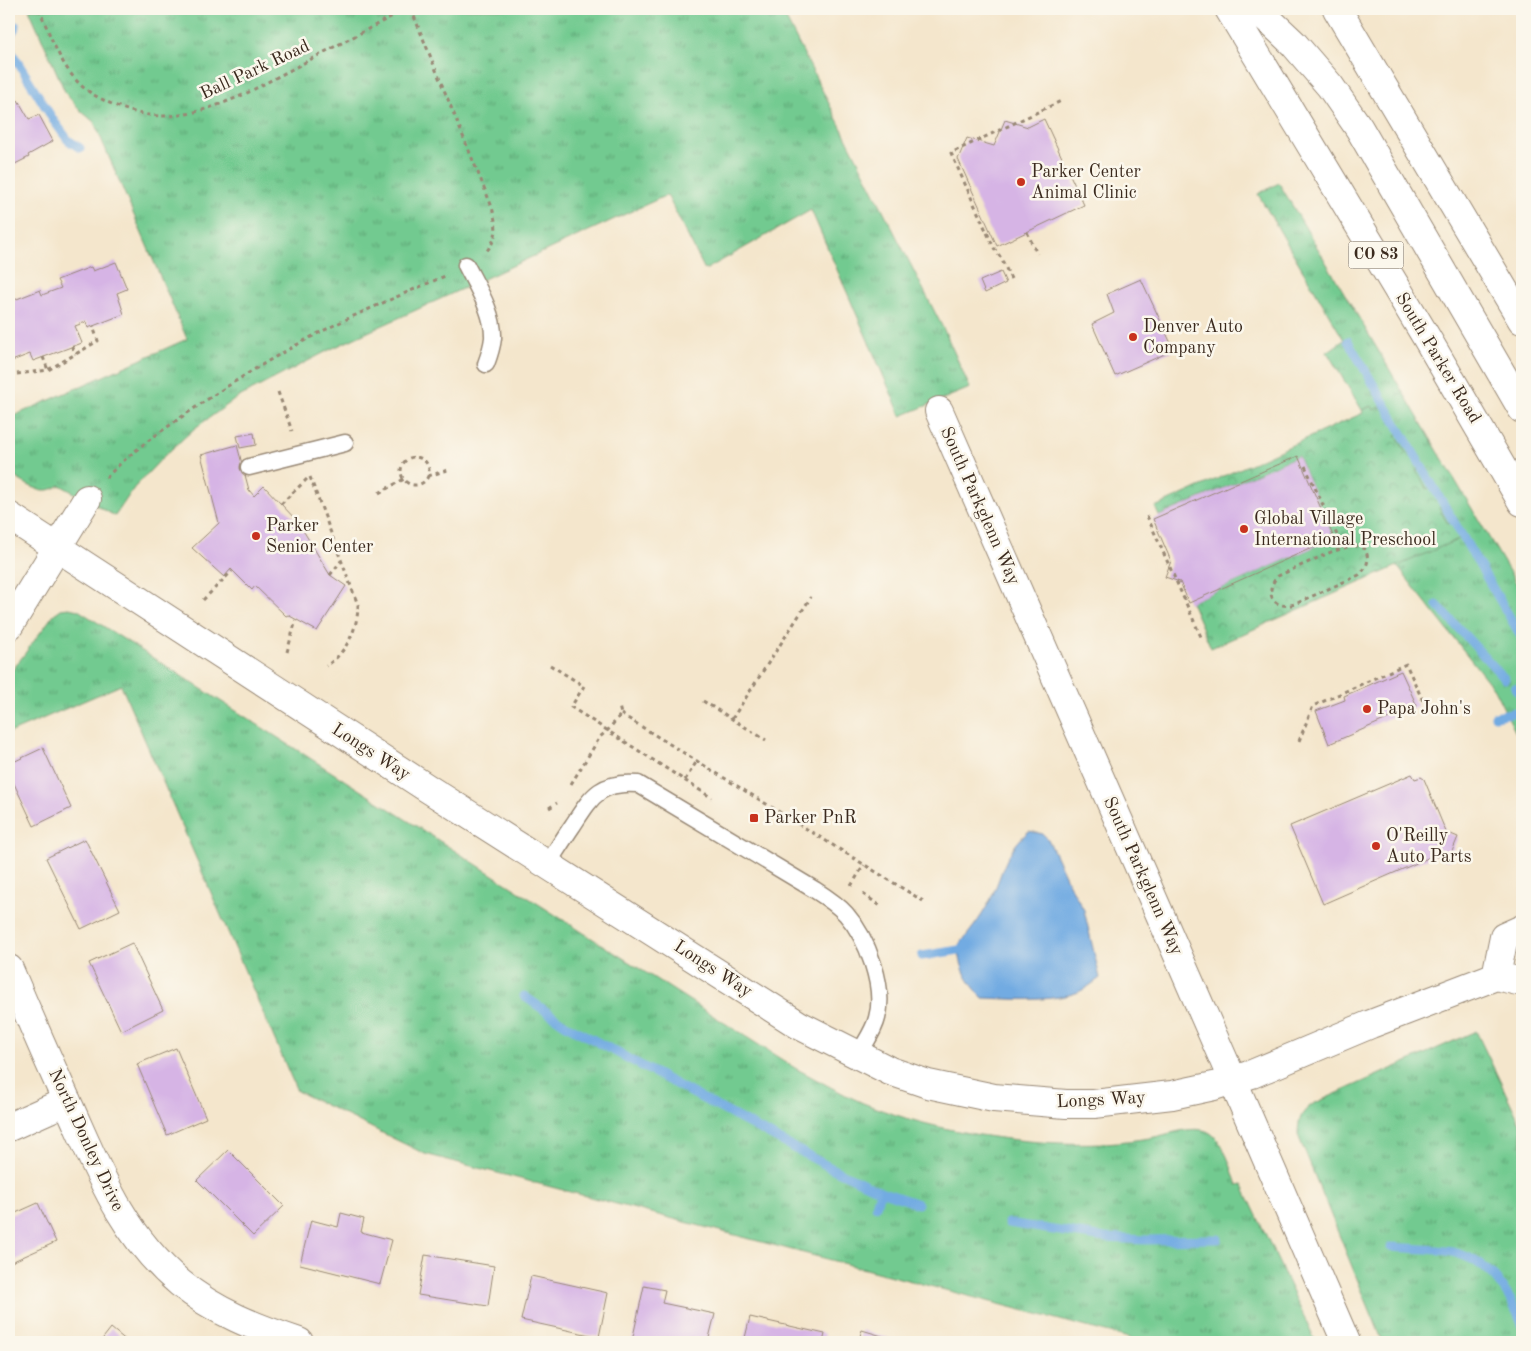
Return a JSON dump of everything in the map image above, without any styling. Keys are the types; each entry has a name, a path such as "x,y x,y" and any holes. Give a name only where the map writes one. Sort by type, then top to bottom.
{"main road":[{"name":"South Parker Road","path":"1229,9 1425,335 1522,502"},
{"path":"1257,9 1293,42 1330,86 1358,128 1522,409"},
{"path":"1337,9 1522,320"},
{"name":"South Parkglenn Way","path":"939,411 1346,1342"},
{"path":"9,626 87,499"},
{"name":"Longs Way","path":"9,516 547,865 799,1025 858,1056 910,1078 953,1091 994,1098 1066,1104 1094,1104 1148,1099 1195,1091 1270,1067 1371,1024 1496,976"},
{"path":"1522,929 1504,938 1496,976 1522,982"},
{"name":"North Donley Drive","path":"9,969 114,1203 141,1244 160,1265 211,1305 262,1330 299,1342"},
{"path":"9,1127 67,1101"}],"lane":[{"path":"466,265 488,312 492,326 492,348 486,364"},
{"path":"249,467 346,443"},
{"path":"547,865 590,798 608,787 624,783 638,784 815,890 836,905 846,915 859,934 879,986 880,1004 877,1020 858,1056"}],"path":[{"name":"Ball Park Road","path":"39,9 66,67 88,91 127,111 156,116 186,115 245,94 406,9"},
{"path":"87,499 109,475 139,448 201,403 272,360 346,320 478,259 491,246 495,238 495,220 492,207 411,9"},
{"path":"1011,279 994,248 951,153 1061,101"},
{"path":"1027,232 1037,254"},
{"path":"9,375 48,370 76,354 98,341 93,326"},
{"path":"72,346 76,354"},
{"path":"43,357 48,370"},
{"path":"278,392 358,605 358,612 347,645 335,660 326,666"},
{"path":"428,477 427,464 420,458 412,457 404,461 401,475 407,482 421,483 428,477 448,470"},
{"path":"1305,466 1342,548"},
{"path":"281,504 309,477"},
{"path":"379,493 404,479"},
{"path":"1147,516 1202,640"},
{"path":"1360,546 1365,549 1368,555 1368,562 1359,575 1287,607 1280,606 1274,602 1271,596 1271,587 1278,576 1342,548 1360,546"},
{"path":"330,575 341,561"},
{"path":"203,600 232,571"},
{"path":"732,719 811,598"},
{"path":"287,652 296,620"},
{"path":"1299,741 1313,706 1406,664 1423,701"},
{"path":"550,665 584,686 571,707 718,801"},
{"path":"703,701 766,740"},
{"path":"619,706 621,714 923,901"},
{"path":"570,784 600,737 621,714"},
{"path":"685,780 697,761"},
{"path":"549,808 560,800"},
{"path":"851,886 864,865"},
{"path":"842,881 882,907"}],"green space":[{"path":"29,9 781,9 946,334 970,388 901,416 811,210 705,270 667,195 331,349 237,398 195,428 164,456 134,488 115,516 60,485 47,490 34,488 9,474 9,418 187,339 94,122 66,94"},
{"path":"1279,183 1522,593 1522,745 1494,689 1397,566 1461,538 1448,524 1439,507 1442,506 1430,487 1427,489 1416,470 1420,467 1410,451 1406,453 1396,436 1399,434 1383,406 1374,410 1371,406 1362,410 1327,352 1344,340 1258,194"},
{"path":"1372,406 1374,410 1383,406 1399,434 1396,436 1406,453 1410,451 1420,468 1416,470 1427,489 1431,487 1442,505 1439,508 1448,524 1452,523 1461,538 1211,648 1191,602 1334,538 1298,456 1159,516 1155,507 1363,413 1362,410"},
{"path":"61,609 78,610 795,1068 854,1099 891,1113 951,1130 1013,1140 1105,1143 1150,1138 1196,1129 1210,1133 1221,1145 1237,1185 1242,1184 1316,1342 1133,1342 1129,1338 425,1154 297,1091 121,685 9,733 9,675 54,614"},
{"path":"1476,1031 1522,1127 1522,1342 1383,1342 1298,1135 1300,1121 1303,1113 1313,1104"}],"water":[{"path":"1029,831 1043,834 1048,839 1069,884 1084,910 1100,978 1080,991 1062,997 1028,999 983,998 965,974 959,953 959,945 986,908 1010,853"}],"building":[{"path":"18,100 29,119 39,115 53,141 28,155 29,157 9,167 9,105"},
{"name":"Parker Center Animal Clinic","path":"1044,119 1084,205 997,246 958,159 967,138 994,146 1005,120 1028,127"},
{"path":"116,262 127,289 117,293 124,314 88,328 86,322 75,326 82,343 33,361 30,354 9,362 9,302 40,290 42,295 61,288 57,280 91,267 93,271"},
{"path":"1001,272 1006,283 985,293 980,281"},
{"name":"Denver Auto Company","path":"1141,279 1174,350 1115,376 1092,324 1114,313 1107,294"},
{"path":"254,433 256,445 240,448 237,436"},
{"name":"Parker Senior Center","path":"237,445 249,490 254,496 264,486 298,522 330,575 346,586 317,631 288,615 286,616 255,586 252,590 231,569 224,577 192,548 219,523 201,455"},
{"name":"Global Village International Preschool","path":"1298,456 1334,538 1189,603 1180,582 1165,577 1171,561 1153,519"},
{"name":"Papa John's","path":"1401,671 1417,706 1329,744 1316,711 1345,700 1344,696"},
{"path":"43,748 71,808 34,826 9,773 9,764"},
{"name":"O'Reilly Auto Parts","path":"1412,774 1415,779 1421,777 1424,779 1446,832 1458,837 1448,861 1435,855 1323,904 1290,826"},
{"path":"85,839 120,910 81,929 46,858"},
{"path":"132,943 163,1010 121,1031 89,963"},
{"path":"176,1048 206,1118 167,1135 137,1064"},
{"path":"228,1150 284,1206 253,1236 197,1180"},
{"path":"38,1203 56,1242 9,1263 9,1216"},
{"path":"341,1213 364,1219 361,1232 392,1240 380,1284 300,1264 311,1220 338,1227"},
{"path":"425,1255 494,1266 488,1306 418,1295"},
{"path":"531,1276 608,1293 599,1337 521,1320"},
{"path":"644,1286 665,1290 662,1303 715,1314 708,1342 632,1341"},
{"path":"750,1317 825,1334 823,1342 744,1342"},
{"path":"111,1328 128,1342 100,1342"},
{"path":"862,1330 902,1342 858,1342"}],"waterway":[{"path":"9,37 16,26"},
{"path":"9,48 54,121 68,140 80,148"},
{"path":"1348,341 1522,638"},
{"path":"1437,605 1505,679"},
{"path":"1515,688 1522,696"},
{"path":"1495,716 1522,711"},
{"path":"922,956 971,948"},
{"path":"524,996 566,1025 833,1169 880,1191 918,1204"},
{"path":"876,1206 880,1191"},
{"path":"1008,1223 1105,1238 1145,1240 1218,1239"},
{"path":"1391,1247 1452,1252 1477,1262 1504,1289 1522,1324"}],"place":[{"name":"Parker Center Animal Clinic","path":"1021,182"},
{"name":"Denver Auto Company","path":"1133,337"},
{"name":"Global Village International Preschool","path":"1244,529"},
{"name":"Parker Senior Center","path":"256,536"},
{"name":"Papa John's","path":"1367,709"},
{"name":"Parker PnR","path":"754,818"},
{"name":"O'Reilly Auto Parts","path":"1376,846"}]}
